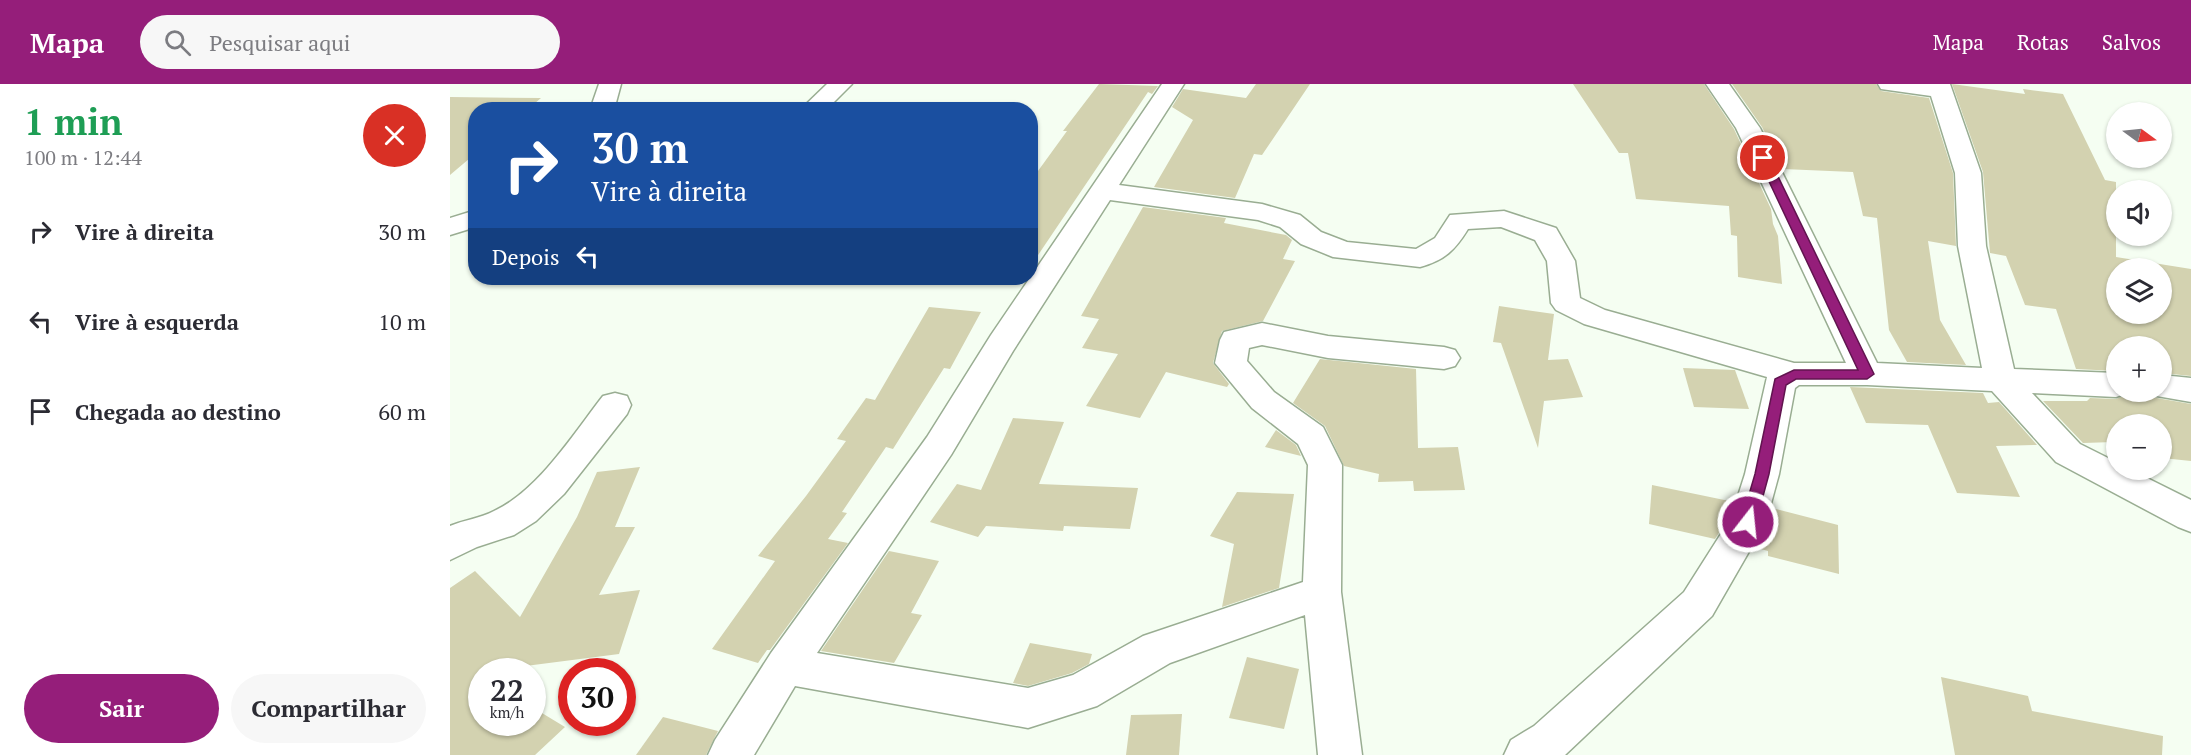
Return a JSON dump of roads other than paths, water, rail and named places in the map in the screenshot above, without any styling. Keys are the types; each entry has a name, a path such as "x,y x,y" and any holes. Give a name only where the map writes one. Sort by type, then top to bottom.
{"street":[{"path":"604,102 610,84"},
{"path":"821,102 841,84"},
{"path":"730,755 786,666 916,480 1101,191 1173,84"},
{"path":"1717,84 1748,128 1867,374"},
{"path":"1889,84 1940,87 1968,173 1972,246 2000,379 2068,453 2191,517"},
{"path":"1101,191 1262,212 1290,221 1311,238 1343,250 1420,258 1444,243 1460,221 1504,219 1546,234 1562,261 1566,303 1595,317 1794,374 1867,374 2106,384"},
{"path":"450,227 468,221"},
{"path":"1340,755 1322,592 1325,465 1311,436 1263,400 1231,363 1235,340 1262,334 1328,347 1444,358"},
{"path":"1526,755 1549,741 1698,604 1748,522 1762,474 1780,382 1794,374"},
{"path":"2172,388 2191,390"},
{"path":"453,538 508,521 538,499 615,405"},
{"path":"786,666 1028,708 1082,692 1157,649 1322,592"}]}
